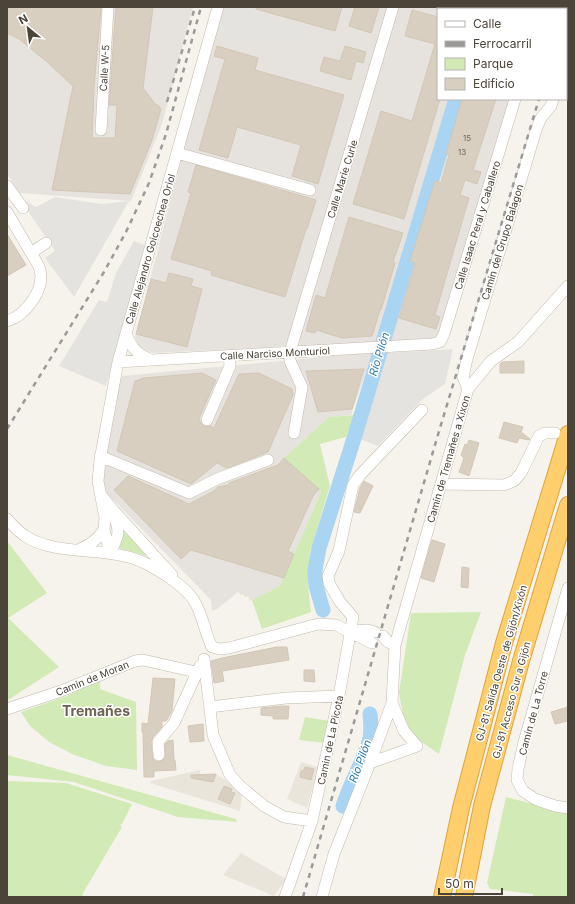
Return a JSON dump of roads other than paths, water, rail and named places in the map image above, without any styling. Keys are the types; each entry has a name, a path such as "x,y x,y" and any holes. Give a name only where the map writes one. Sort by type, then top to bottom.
{"highway":[{"name":"GJ-81 Salida Oeste de Gijón/Xixón","path":"443,896 462,808 504,643 562,434"},
{"name":"GJ-81 Acceso Sur a Gijón","path":"464,897 482,806 521,661 568,505"}],"street":[{"name":"Calle W-5","path":"101,130 108,7"},
{"name":"Calle Alejandro Goicoechea Oriol","path":"110,553 104,530 105,518 98,481 100,456 118,362 218,7"},
{"name":"Calle Marie Curie","path":"290,352 393,7"},
{"name":"Calle Isaac Peral y Caballero","path":"432,344 440,342 444,334 515,100"},
{"name":"Camin del Grupo Balagon","path":"468,389 463,377 467,358 536,130 541,118 551,106 553,100"},
{"path":"177,153 310,190"},
{"path":"7,186 23,208"},
{"path":"7,212 40,270 39,287 33,302 18,316 7,321"},
{"path":"31,253 46,243"},
{"name":"Camín de Tremañes a Xixon","path":"392,703 382,640 441,484 468,389 491,361 518,342 568,286"},
{"path":"126,334 130,345 137,354 149,360"},
{"name":"Calle Narciso Monturiol","path":"118,362 432,344"},
{"path":"290,352 290,361 302,387 294,433"},
{"path":"207,420 230,366 229,355"},
{"name":"Camin de La Picota","path":"285,897 312,821 339,696 353,617 340,602 329,584 328,576 339,551 353,485 360,475 422,410"},
{"path":"441,484 504,484 514,481 524,468 539,436 545,433 562,434"},
{"path":"100,456 189,494 217,479 268,460"},
{"path":"100,494 192,598 200,611 212,647"},
{"path":"110,553 116,542 119,531 113,510"},
{"path":"7,520 15,529 26,537 44,544 61,548 79,549 125,556 160,571 182,586"},
{"path":"79,549 91,544 104,530"},
{"name":"Camín de La Torre","path":"568,588 524,742 517,780 522,791 534,799 555,806 568,808"},
{"path":"212,647 220,649 229,648 318,624 336,625 350,631 382,640"},
{"path":"159,754 158,742 174,723 196,672 212,647"},
{"path":"204,659 213,735 230,775 240,786 264,806 284,817 312,821"},
{"name":"Camin de Moran","path":"7,709 61,691 135,661 143,660 196,672"},
{"path":"210,707 286,698 339,696"},
{"path":"370,763 417,746 404,732 392,703"},
{"path":"322,897 334,854 392,703"}],"waterway":[{"name":"Río Pilón","path":"323,610 316,586 315,570 319,548 356,432 456,100"},
{"name":"Río Pilón","path":"343,806 370,739 370,714"}],"railway":[{"path":"167,102 195,7"},
{"path":"7,429 104,272 126,232 149,183 166,134 201,7"},
{"path":"303,897 437,438 539,100"}],"district":[{"name":"Tremañes","path":"96,711"}]}
